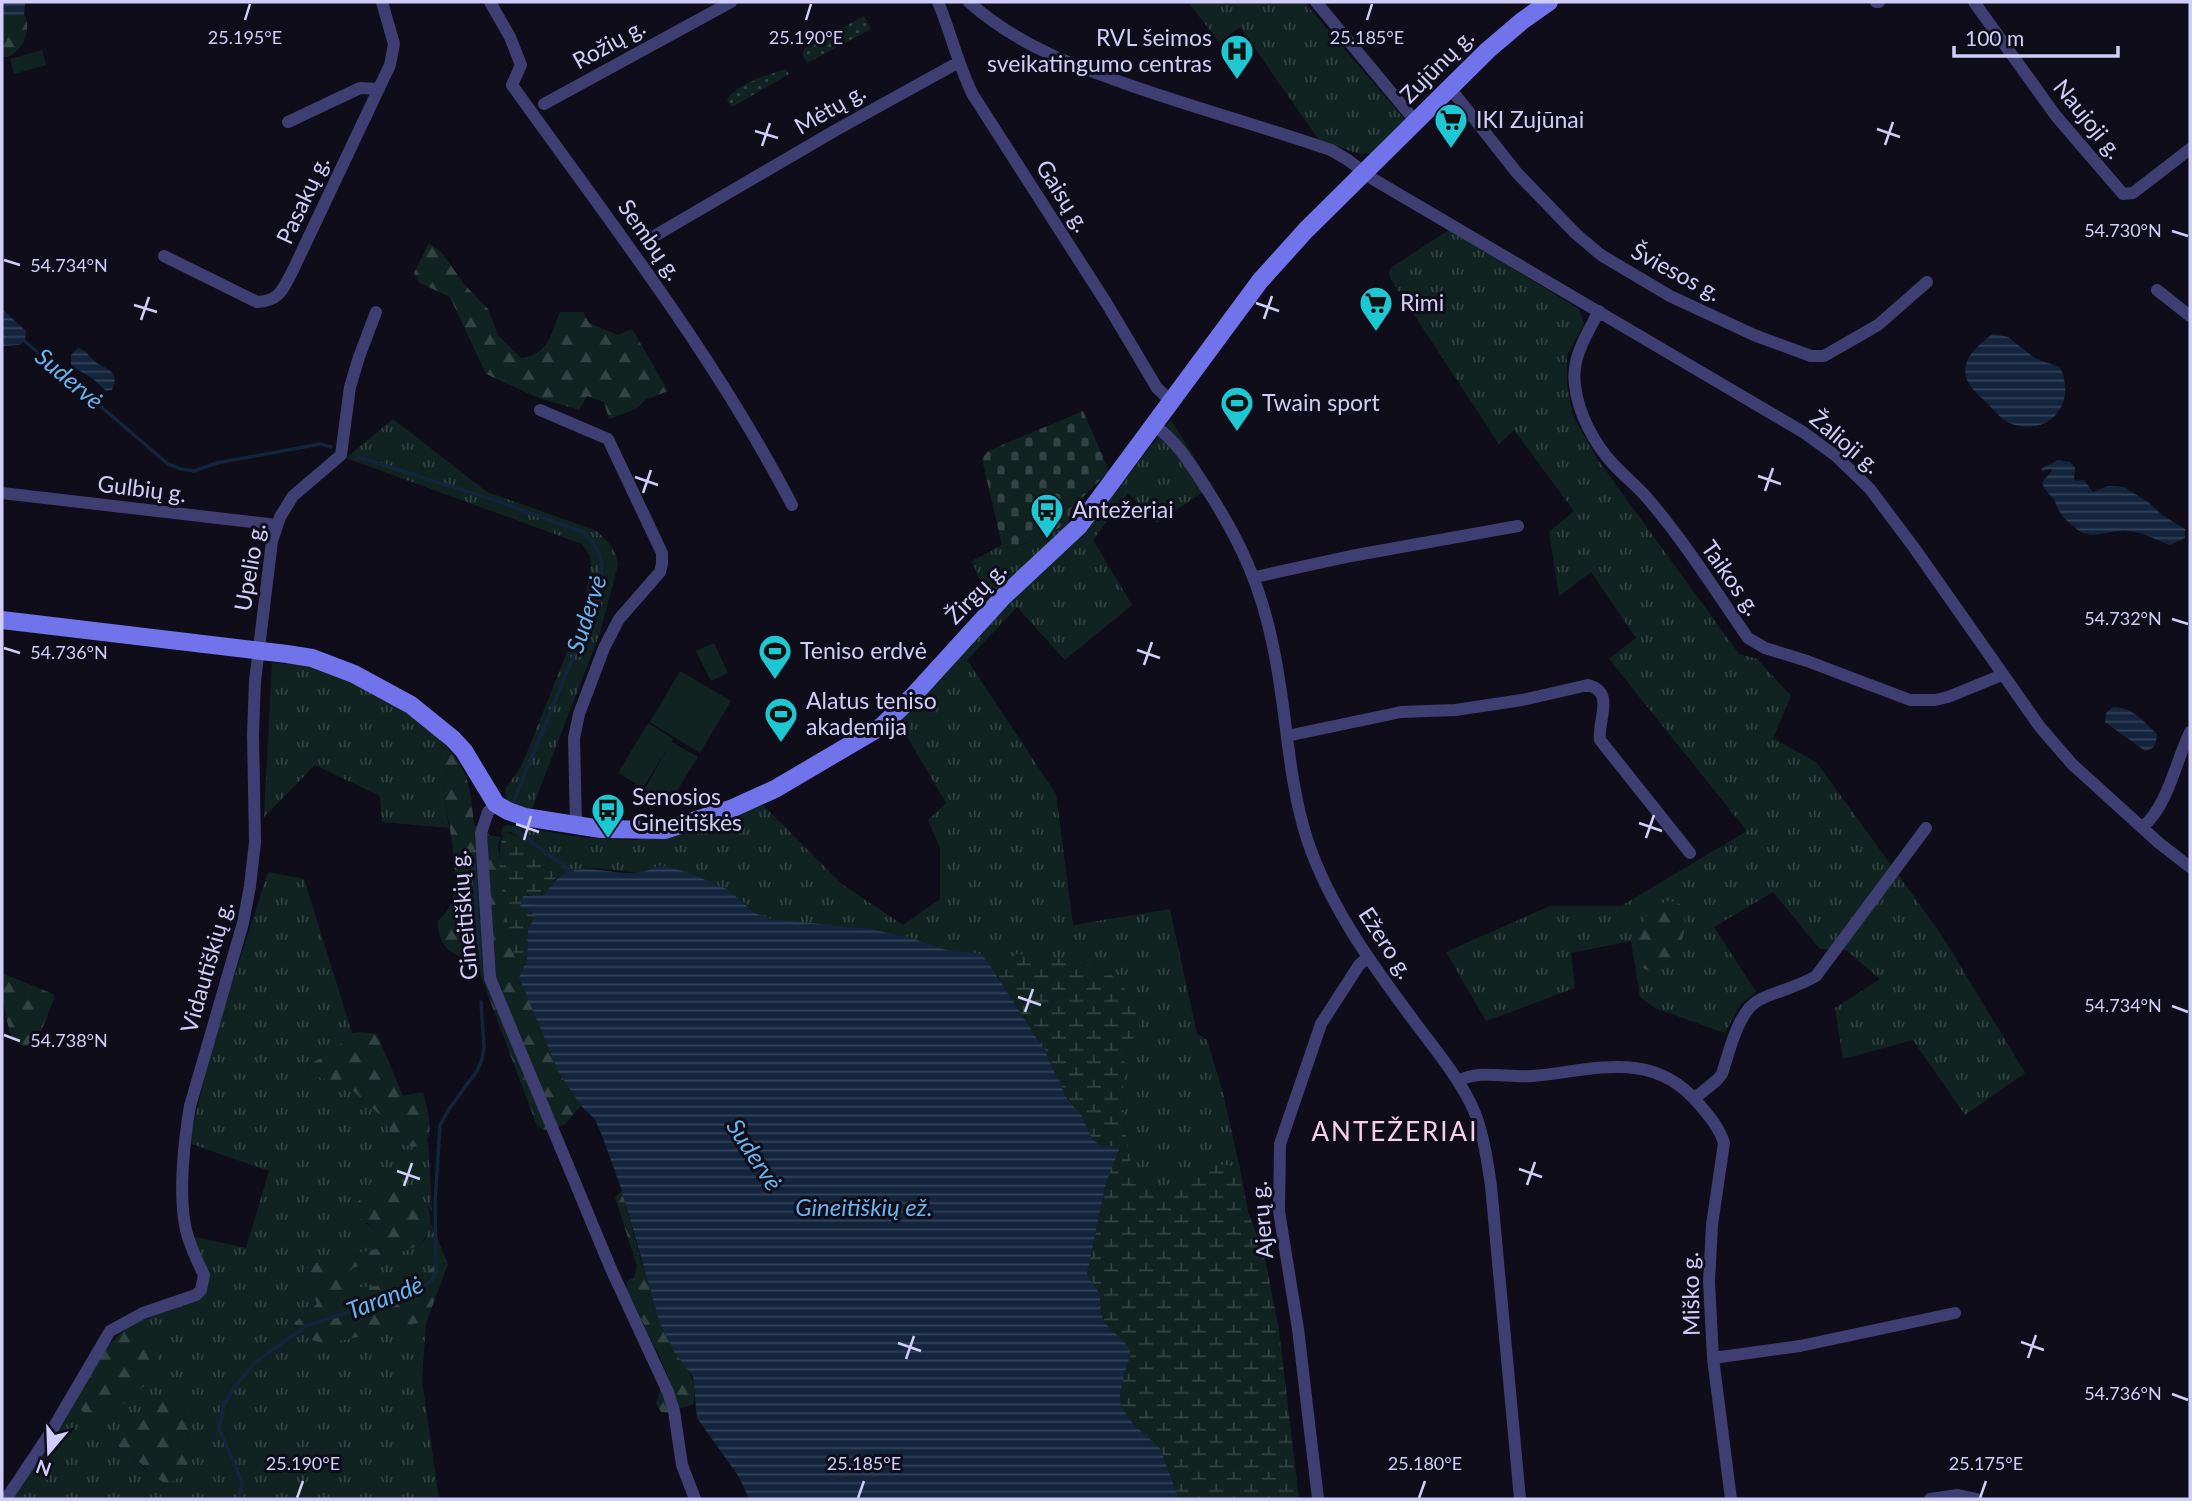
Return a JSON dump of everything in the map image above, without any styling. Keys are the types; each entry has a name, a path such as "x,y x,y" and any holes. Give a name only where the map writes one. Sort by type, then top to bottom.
{"street":[{"name":"Pasakų g.","path":"164,256 257,302 276,298 293,270 390,65 394,44 382,2"},
{"name":"Sembų g.","path":"490,2 510,37 521,65 512,85 711,365 792,505"},
{"name":"Rožių g.","path":"544,104 731,2"},
{"name":"Gaisų g.","path":"938,2 973,95 1107,304 1157,388 1172,402"},
{"name":"Žalioji g.","path":"969,2 1000,27 1051,56 1188,106 1331,150 1373,179 1803,432 1836,456 1870,489 2002,675 2072,764 2190,867"},
{"path":"1316,2 1416,122"},
{"name":"Zujūnų g.","path":"1365,172 1501,37 1549,2"},
{"name":"Naujoji g.","path":"1974,2 2056,116 2123,194 2133,193 2190,149"},
{"name":"Mėtų g.","path":"651,238 959,62"},
{"path":"288,122 360,88 379,89"},
{"name":"Šviesos g.","path":"1450,88 1517,173 1576,234 1601,255 1670,296 1754,335 1811,356 1824,356 1878,326 1927,282"},
{"name":"Žirgų g.","path":"496,804 525,817 601,829 665,830 695,822 775,789 882,726 1003,597 1079,526 1261,281 1306,230 1365,172"},
{"path":"2157,290 2190,316"},
{"name":"Taikos g.","path":"1599,311 1580,349 1575,369 1576,393 1588,426 1612,463 1662,517 1748,638 1765,648 1910,700 1948,697 2002,675"},
{"name":"Upelio g.","path":"258,650 272,541 277,525 293,496 341,455 350,387 376,312"},
{"path":"540,410 608,439 663,559 660,572 619,619 604,648 579,714 574,738 576,825"},
{"name":"Ežero g.","path":"1155,426 1178,446 1230,527 1255,577 1273,647 1297,799 1311,851 1327,887 1368,957 1458,1081 1472,1107 1486,1150 1520,1499"},
{"name":"Gulbių g.","path":"2,493 277,525"},
{"path":"1255,577 1350,556 1518,526"},
{"path":"2,620 258,650 301,656 332,665 411,705 453,738 464,751 496,804"},
{"name":"Vidautiškių g.","path":"6,1499 52,1430 110,1331 144,1313 187,1299 201,1290 204,1275 186,1227 185,1137 190,1106 243,923 250,886 255,842 253,734 258,650"},
{"path":"1287,736 1401,712 1455,710 1594,686 1604,699 1599,723 1600,740 1690,853"},
{"path":"2143,827 2162,802 2190,732"},
{"name":"Gineitiškių g.","path":"496,804 488,813 481,833 490,978 611,1269 668,1392 674,1411 682,1465 695,1499"},
{"path":"1695,1098 1722,1074 1746,1010 1760,1000 1816,976 1926,828"},
{"name":"Ajerų g.","path":"1318,1499 1298,1329 1279,1211 1280,1144 1321,1024 1359,964 1368,957"},
{"name":"Miško g.","path":"1458,1081 1476,1074 1532,1076 1624,1066 1660,1074 1675,1082 1695,1098 1721,1132 1724,1157 1712,1225 1709,1282 1713,1358 1731,1499"},
{"path":"1713,1358 1800,1346 1955,1313"},
{"path":"1930,1499 1958,1495 1977,1499"}],"green space":[{"path":"1188,2 1304,2 1407,122 1373,153 1359,154 1319,140 1240,27 1219,42"},
{"path":"2,15 24,15 27,28 19,48 2,57"},
{"path":"864,16 871,29 807,63 803,57 804,49"},
{"path":"42,50 46,65 14,74 10,59"},
{"path":"786,69 789,74 732,107 727,100 745,84"},
{"path":"1449,230 1579,309 1584,324 1567,355 1567,385 1573,416 1598,460 1739,654 1757,659 1791,696 1773,738 1817,763 1941,934 2025,1073 1965,1115 1913,1040 1843,1059 1835,1008 1880,979 1846,950 1820,949 1773,892 1714,927 1756,992 1740,1005 1725,1033 1655,1008 1640,997 1631,941 1571,953 1575,988 1486,1021 1446,952 1550,906 1621,906 1747,831 1609,659 1636,638 1591,572 1559,596 1549,532 1574,511 1514,430 1499,444 1390,278 1389,271 1392,267"},
{"path":"429,243 442,253 464,284 488,309 498,335 521,358 543,348 560,312 583,312 589,323 618,335 632,329 668,391 645,400 636,409 609,419 604,402 587,396 579,410 536,397 486,374 450,297 420,283 414,273"},
{"path":"1083,411 1109,471 1071,509 1068,524 1012,549 1002,545 982,459 988,451"},
{"path":"393,419 487,492 595,530 610,545 617,559 600,633 532,809 507,803 505,789 522,765 583,612 591,565 590,556 582,544 346,458"},
{"path":"1171,420 1212,486 1157,523 1128,493 1093,540 1132,605 1065,660 1017,607 967,660 1056,794 1073,925 1170,909 1197,1034 1207,1040 1223,1093 1240,1169 1214,1166 1167,1188 1145,1185 1137,1179 1130,1165 1128,1151 1123,1079 1125,1056 1141,1022 1018,954 992,968 988,962 972,952 946,950 911,938 871,929 772,919 755,913 741,900 661,865 638,873 595,868 572,870 511,832 505,832 501,837 502,828 506,825 585,838 635,840 658,837 762,804 843,885 903,925 940,899 940,848 928,820 946,803 898,721 939,681 1011,599 1091,524"},
{"path":"1068,524 989,603 972,561 1002,545 1013,549"},
{"path":"714,643 728,673 711,681 696,651"},
{"path":"272,663 323,670 359,685 393,704 439,738 437,744 448,777 443,787 449,828 382,822 380,796 315,765 264,817"},
{"path":"680,671 731,701 700,753 650,722"},
{"path":"648,723 673,739 672,742 698,757 667,807 643,792 670,744 643,788 618,773"},
{"path":"439,738 457,760 466,778 474,825 490,835 501,837 498,845 503,892 519,976 558,1071 581,1106 564,1125 545,1130 537,1126 476,963 453,953 441,938 438,921 452,902 455,873 443,787 448,777 437,743"},
{"path":"505,832 527,842 572,870 556,878 545,895 535,897 527,894 523,909 536,915 528,929 527,960 519,976 501,880 501,843"},
{"path":"268,872 304,879 352,1033 331,1053 309,1064 308,1072 352,1090 380,1115 396,1138 412,1147 424,1146 428,1140 432,1212 423,1200 365,1223 379,1231 384,1239 381,1248 317,1263 304,1270 317,1304 294,1323 308,1338 326,1342 398,1326 426,1323 422,1380 439,1499 13,1499 76,1400 77,1405 87,1415 135,1323 198,1300 204,1293 191,1236 246,1248 269,1171 189,1143 212,1046","holes":["192,1406 186,1442 148,1472 117,1446"]},
{"path":"1667,901 1677,902 1684,908 1685,926 1681,944 1665,967 1649,971 1641,966 1641,928 1650,913"},
{"path":"1017,954 1066,960 1102,970 1113,977 1136,1003 1141,1014 1140,1023 1125,1057 1123,1102 1130,1160 1140,1182 1159,1188 1214,1165 1240,1169 1248,1212 1264,1254 1279,1330 1299,1499 1179,1499 1160,1448 1133,1424 1121,1406 1120,1395 1130,1356 1128,1347 1104,1322 1100,1309 1100,1294 1087,1274 1106,1182 1117,1146 1102,1146 1091,1138 1082,1116 1067,1099 1046,1053 992,968"},
{"path":"2,973 53,994 54,999 35,1047 18,1043 11,1034"},
{"path":"352,1033 377,1034 403,1096 423,1092 430,1126 424,1146 402,1144 380,1115 352,1090 308,1073 309,1064 331,1053"},
{"path":"388,1189 405,1190 422,1199 430,1214 429,1230 418,1246 353,1268 348,1273 349,1281 358,1287 369,1287 413,1280 423,1276 437,1263 448,1264 426,1323 399,1326 338,1341 315,1341 308,1338 294,1323 317,1304 303,1270 317,1263 381,1248 383,1239 355,1213 358,1201 362,1198"},
{"path":"622,1191 641,1261 693,1384 694,1404 666,1413 661,1412 656,1403 661,1388 670,1379 627,1289 627,1281 634,1278 637,1266 615,1197"},
{"path":"431,1223 448,1264 433,1267 415,1279 390,1285 364,1288 349,1282 348,1273 353,1268 418,1246 426,1239"},
{"path":"135,1323 155,1344 158,1374 104,1420 86,1415 76,1400 108,1347"},
{"path":"173,1396 186,1397 192,1406 186,1442 190,1459 182,1475 167,1485 120,1448 115,1441 148,1405"}],"water":[{"path":"2,2 25,2 24,15 3,16"},
{"path":"2,309 26,331 25,341 19,345 2,346"},
{"path":"1993,334 2008,337 2036,359 2060,367 2065,391 2063,402 2051,420 2029,427 2011,424 1970,385 1966,377 1966,364 1977,347"},
{"path":"78,348 110,370 114,378 112,390 106,391 92,378 71,366 71,355"},
{"path":"2058,460 2070,462 2075,467 2074,479 2084,480 2093,492 2108,486 2124,487 2185,529 2185,538 2170,545 2134,532 2092,535 2079,531 2062,516 2042,482 2052,471 2041,469"},
{"path":"2113,707 2132,712 2157,734 2153,747 2145,751 2105,722 2106,713"},
{"name":"Gineitiškių ež.","path":"661,865 727,889 755,913 772,919 871,929 911,938 946,950 972,952 982,955 988,962 1046,1053 1067,1099 1082,1116 1092,1139 1102,1146 1118,1146 1119,1150 1106,1182 1087,1274 1100,1294 1100,1309 1104,1322 1128,1346 1130,1356 1120,1395 1121,1406 1133,1424 1160,1448 1179,1499 749,1499 739,1477 697,1418 693,1377 675,1353 660,1323 622,1191 603,1138 595,1119 581,1106 558,1071 519,977 527,960 528,929 536,915 520,907 523,896 545,895 562,875 572,871 592,869 632,873"}],"waterway":[{"name":"Sudervė","path":"22,339 168,464 181,469 194,471 217,463 320,444 331,447"},
{"name":"Sudervė","path":"358,457 494,500 583,532 597,548 602,562 597,599 513,803"},
{"name":"Sudervė","path":"514,829 574,873"},
{"name":"Tarandė","path":"473,863 480,960"},
{"name":"Tarandė","path":"239,1499 242,1482 219,1428 224,1405 235,1386 257,1361 306,1326 422,1288 432,1280 436,1271 435,1204 440,1125 477,1071 482,1059 484,1047 481,1002"}],"place":[{"name":"RVL šeimos sveikatingumo centras","path":"1237,81"},
{"name":"IKI Zujūnai","path":"1451,150"},
{"name":"Rimi","path":"1376,333"},
{"name":"Twain sport","path":"1237,433"},
{"name":"Antežeriai","path":"1047,540"},
{"name":"Teniso erdvė","path":"775,681"},
{"name":"Alatus teniso akademija","path":"781,744"},
{"name":"Senosios Gineitiškės","path":"608,840"}],"district":[{"name":"ANTEŽERIAI","path":"1395,1132"}]}
